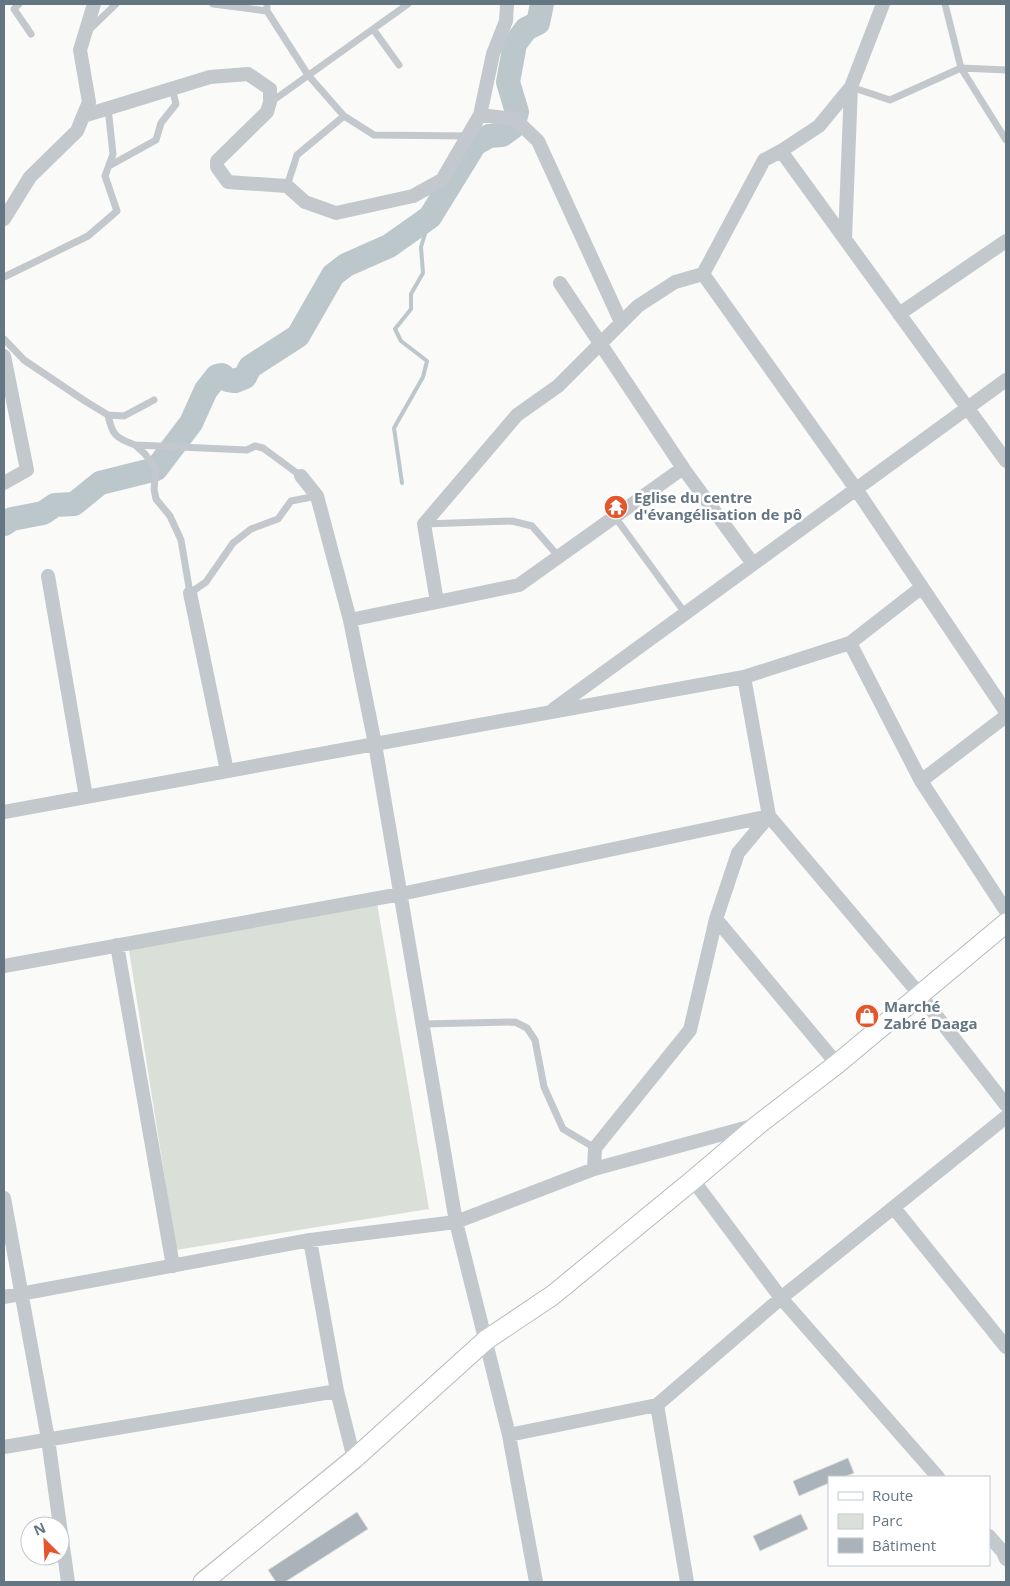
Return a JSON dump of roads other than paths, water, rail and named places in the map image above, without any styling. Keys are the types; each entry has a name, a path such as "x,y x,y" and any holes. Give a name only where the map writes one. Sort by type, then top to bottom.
{"main road":[{"path":"203,1582 354,1459 486,1340 554,1295 759,1124 921,996 1006,923"}],"street":[{"path":"4,219 30,177 77,131 88,102 80,50 94,4"},
{"path":"83,116 210,77 248,74 270,89 270,102 267,112 217,161 217,167 228,182 286,186 305,202 336,213 413,196 442,180 480,115 493,54 506,21 506,4"},
{"path":"438,602 424,524 517,415 558,386 638,306 674,282 704,274 764,160 819,126 851,87 883,4"},
{"path":"845,240 851,87"},
{"path":"480,115 515,119 538,141 621,322"},
{"path":"781,151 1006,461"},
{"path":"899,314 1006,242"},
{"path":"704,274 856,489 1006,712"},
{"path":"560,283 683,468 753,564"},
{"path":"4,356 27,470 4,483"},
{"path":"551,712 1006,380"},
{"path":"350,620 519,585 683,468"},
{"path":"301,476 317,496 350,620 375,744 456,1222 509,1435 536,1582"},
{"path":"48,576 86,796"},
{"path":"4,812 744,677 850,642 922,587"},
{"path":"190,593 227,771"},
{"path":"850,642 921,782 1006,911"},
{"path":"744,677 769,816 921,996 1006,1105"},
{"path":"921,782 1006,716"},
{"path":"4,966 401,894 769,816"},
{"path":"594,1169 595,1148 690,1030 716,919 738,853 769,816"},
{"path":"716,919 837,1064"},
{"path":"117,945 173,1266"},
{"path":"509,1435 657,1405 781,1298 1006,1117"},
{"path":"4,1297 310,1240 456,1222 594,1169 759,1124"},
{"path":"693,1180 781,1298 937,1476"},
{"path":"4,1198 48,1439 59,1516"},
{"path":"894,1208 1006,1347"},
{"path":"310,1240 337,1391 354,1459"},
{"path":"4,1447 337,1391"},
{"path":"657,1405 687,1582"},
{"path":"990,1537 1005,1553"},
{"path":"66,1566 68,1582"}],"lane":[{"path":"19,4 14,9 31,34"},
{"path":"85,33 116,4"},
{"path":"213,4 267,7 308,75 344,116 374,135 469,136"},
{"path":"270,102 408,4"},
{"path":"945,4 961,68 1006,140"},
{"path":"373,29 399,66"},
{"path":"851,87 890,100 961,68 1006,70"},
{"path":"109,166 156,140 160,123 176,104 172,88"},
{"path":"4,277 88,236 117,211 105,176 113,154 108,108"},
{"path":"286,186 296,155 344,116"},
{"path":"4,339 24,360 108,415 124,416 154,400"},
{"path":"108,415 110,428 118,438 135,445 146,454 156,469 154,489 156,499 170,516 181,540 190,593 206,582 233,543 251,529 278,519 291,502 317,496"},
{"path":"135,445 247,450 255,446 263,448 301,476"},
{"path":"615,517 685,613"},
{"path":"424,524 512,521 532,526 559,557"},
{"path":"423,1024 514,1022 527,1028 535,1040 544,1087 563,1129 595,1148"}],"waterway":[{"path":"4,524 12,519 43,513 55,505 74,504 100,483 156,469 191,423 206,390 217,376 222,375 228,380 235,381 245,377 250,367 298,336 333,275 346,265 389,246 430,217 475,144 489,136 502,135 513,127 517,112 508,82 515,44 526,29 538,23 542,4"},
{"path":"402,483 394,428 423,377 427,361 401,341 395,329 411,309 411,294 423,273 421,247 430,217"}],"place":[{"name":"Eglise du centre d'évangélisation de pô","path":"616,507"},
{"name":"Marché Zabré Daaga","path":"867,1016"}]}
